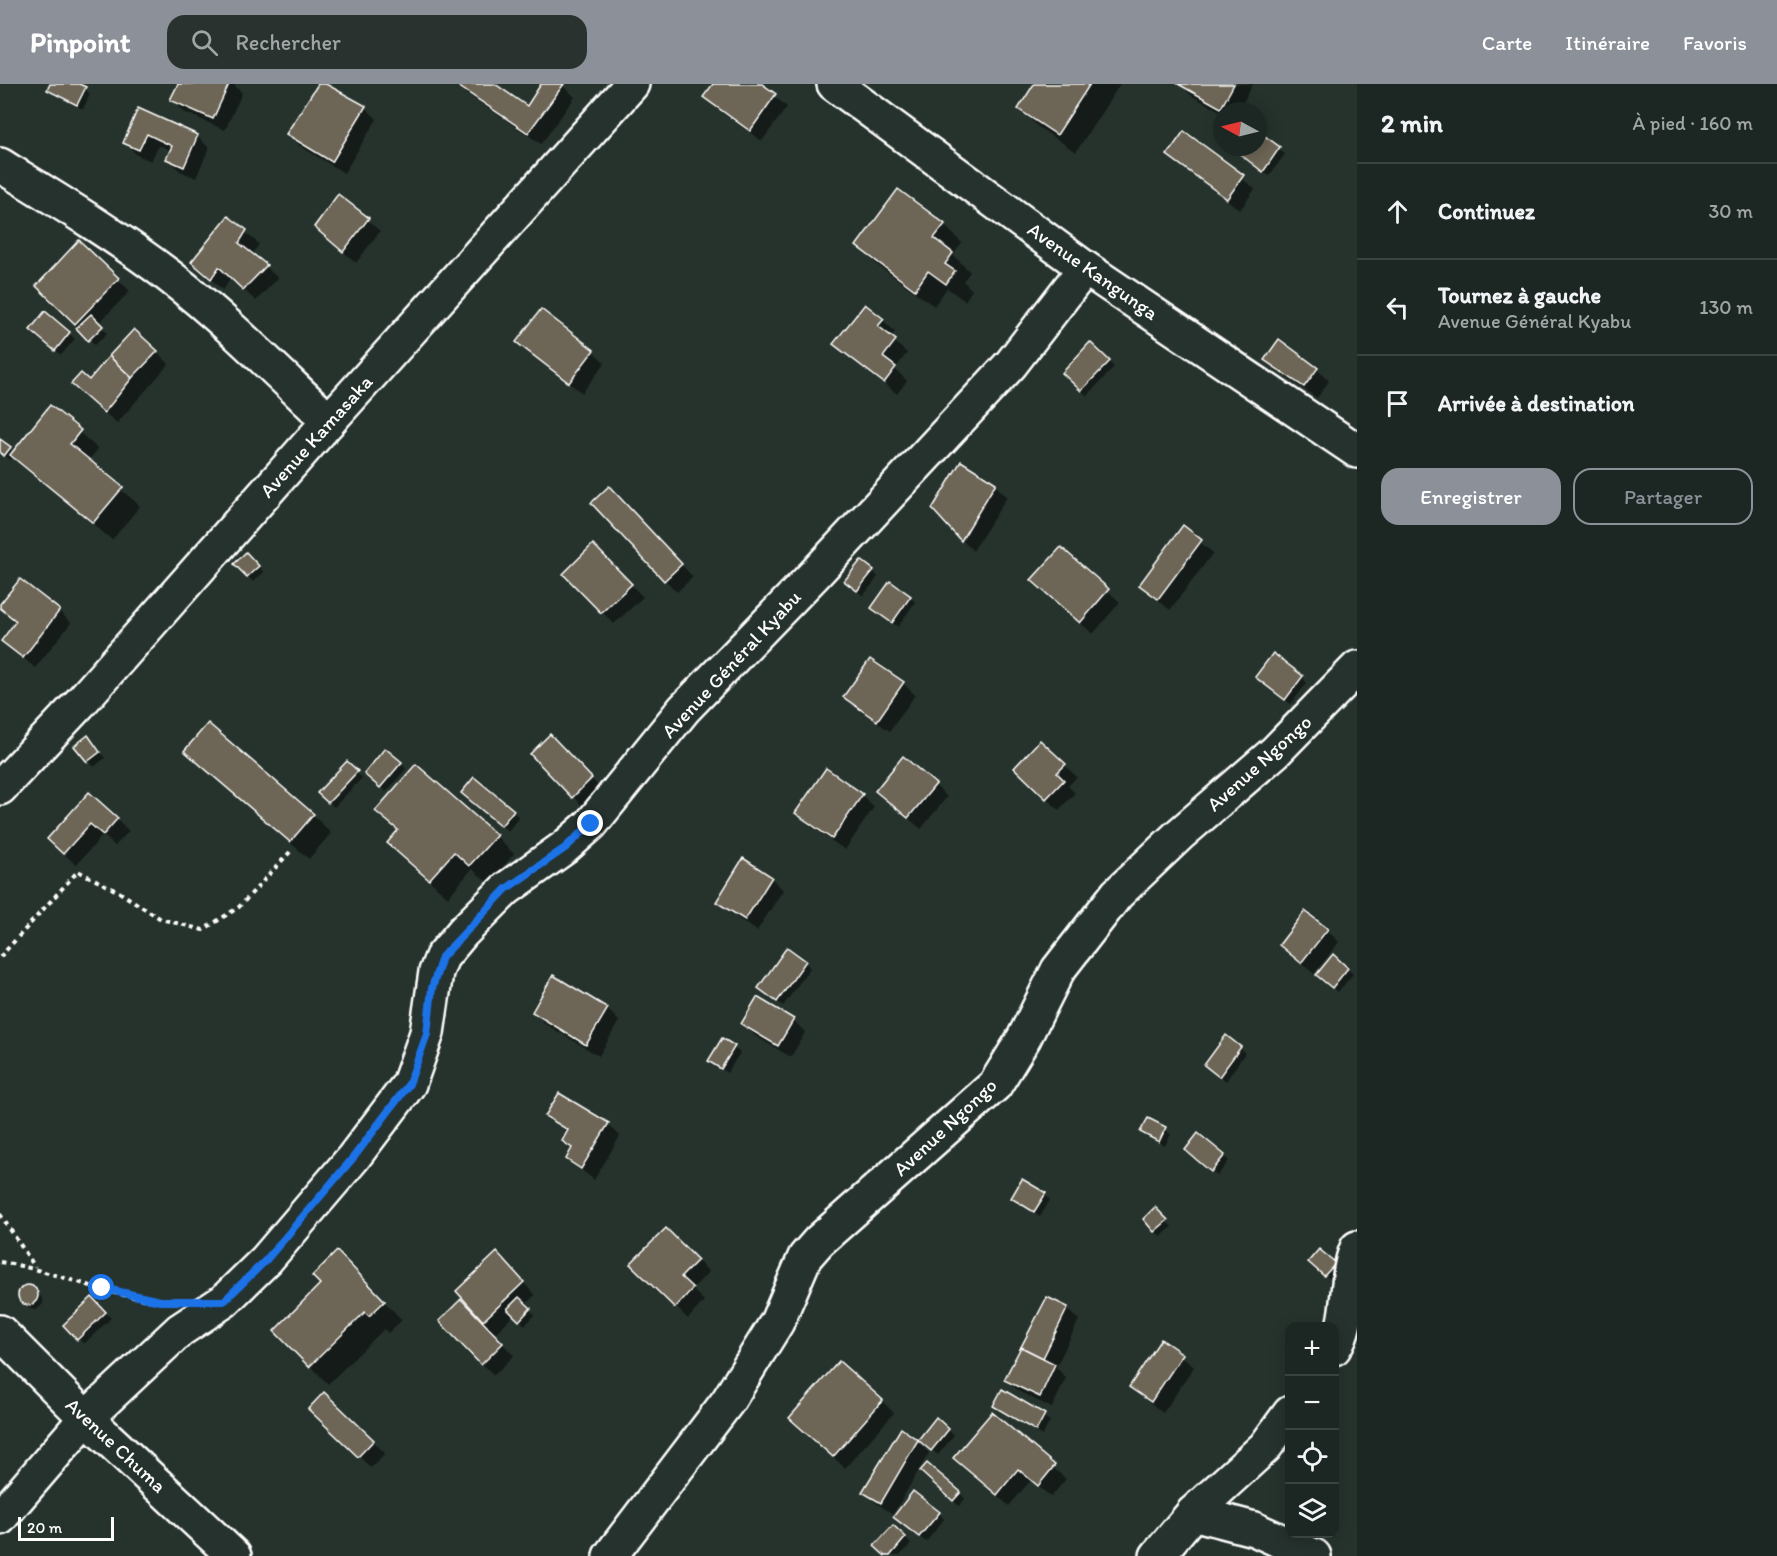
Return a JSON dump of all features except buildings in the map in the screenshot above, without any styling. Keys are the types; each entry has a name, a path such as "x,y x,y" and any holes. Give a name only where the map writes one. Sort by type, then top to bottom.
{"street":[{"name":"Avenue Kamasaka","path":"0,788 81,704 329,421 632,84"},
{"name":"Avenue Kangunga","path":"834,84 1085,268 1357,451"},
{"path":"0,165 84,216 170,277 232,330 329,421"},
{"name":"Avenue Général Kyabu","path":"0,1518 86,1418 180,1330 224,1301 266,1260 353,1158 409,1084 427,1034 436,972 442,957 463,932 506,889 565,848 591,824 691,701 814,575 1011,364 1085,268"},
{"name":"Avenue Ngongo","path":"609,1556 728,1401 777,1322 806,1257 819,1241 995,1085 1024,1038 1058,970 1117,894 1179,835 1275,752 1357,668"},
{"path":"1339,1332 1348,1297 1350,1264 1357,1248"},
{"name":"Avenue Chuma","path":"0,1332 86,1418 234,1556"},
{"path":"1157,1556 1193,1513 1264,1447 1285,1420"},
{"path":"1193,1513 1254,1529 1314,1556"}],"path":[{"path":"0,957 78,871 119,892 161,919 202,930 239,907 290,852"},
{"path":"0,1214 35,1267"},
{"path":"0,1262 35,1267 102,1288 171,1301"}],"route":[{"path":"102,1288 160,1301 224,1301 266,1260 353,1158 409,1084 421,1057 427,1034 432,988 442,957 463,932 506,889 565,848 591,824"}]}
